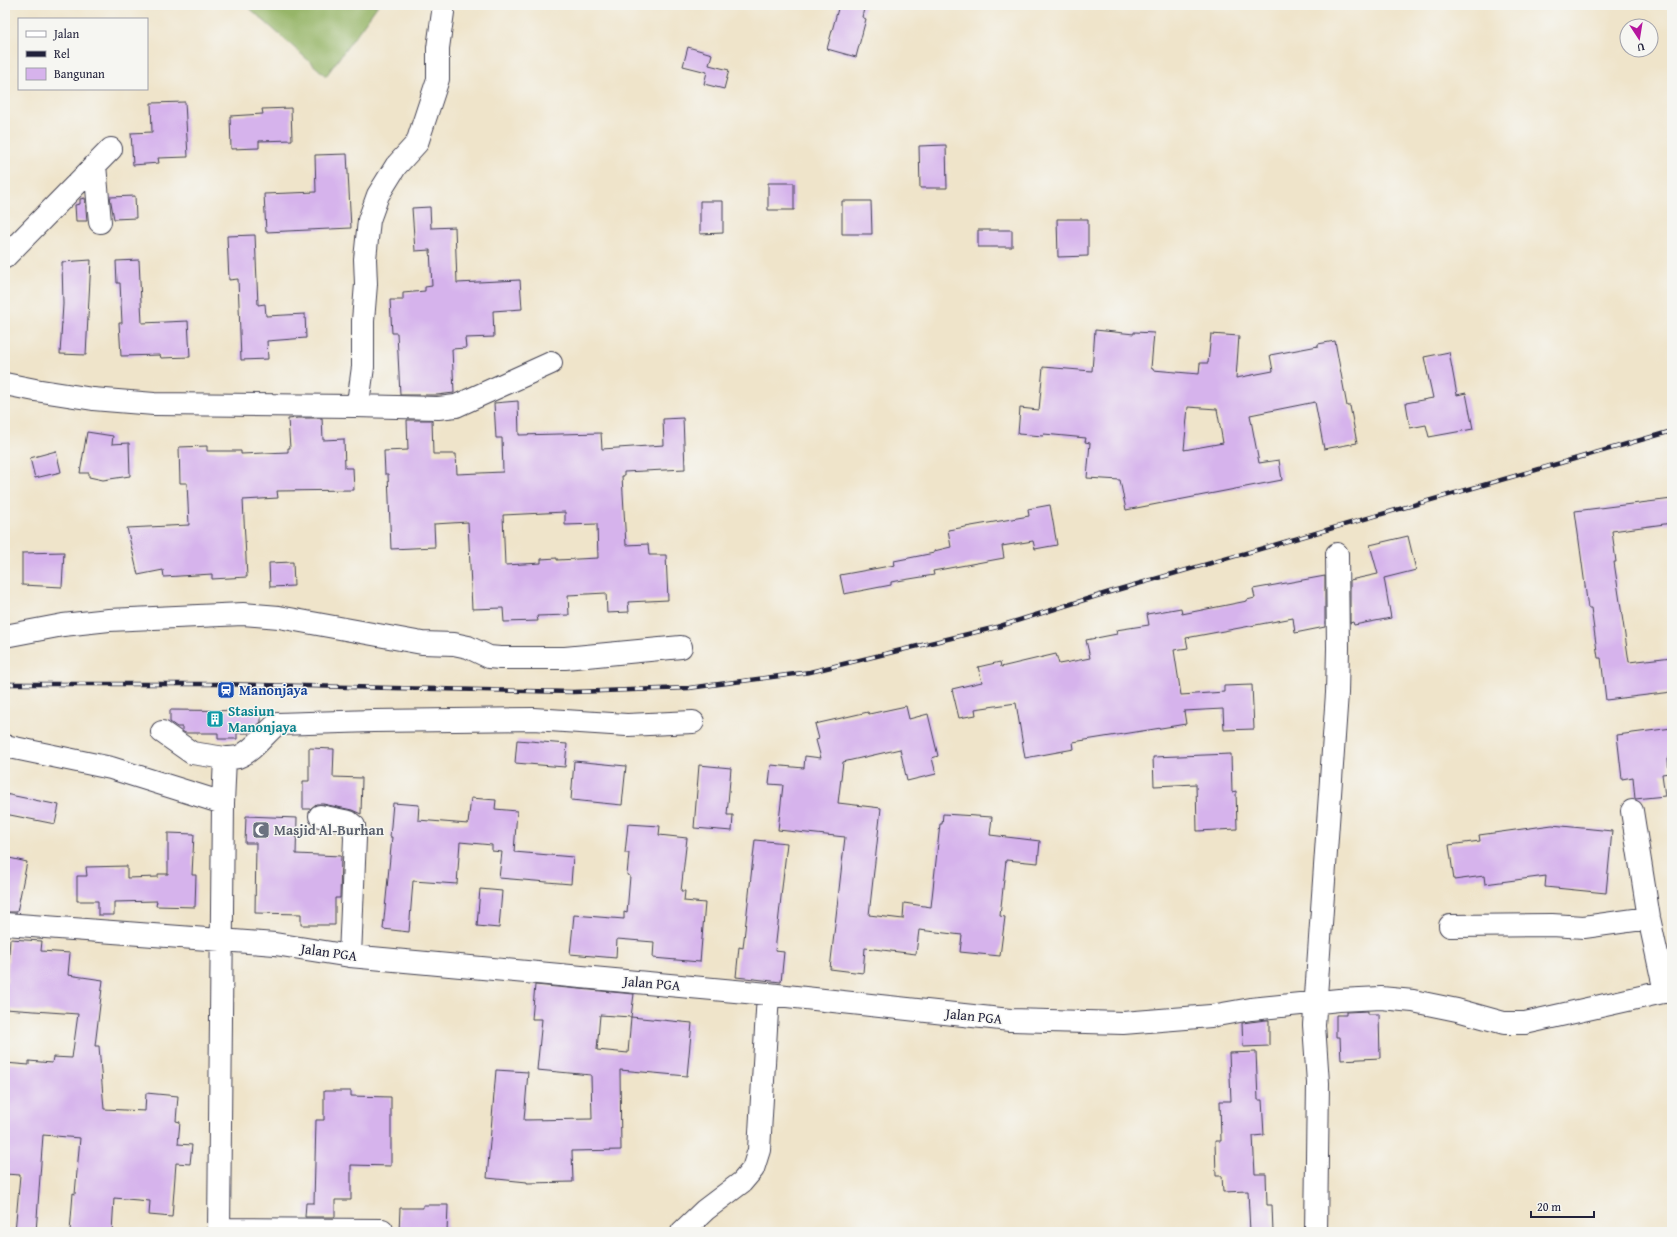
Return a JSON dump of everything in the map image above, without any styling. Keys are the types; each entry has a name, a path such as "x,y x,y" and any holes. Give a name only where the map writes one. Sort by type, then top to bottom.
{"street":[{"path":"355,406 359,396 363,367 362,321 366,284 365,260 369,220 378,195 388,177 417,143 438,79 438,48 444,5"},
{"path":"5,257 111,149"},
{"path":"95,165 100,222"},
{"path":"5,384 93,399 154,404 438,408 452,407 551,363"},
{"path":"1316,1232 1318,1083 1315,1047 1307,1004 1337,693 1338,648 1336,554"},
{"path":"5,636 63,625 110,620 243,614 279,617 422,643 454,644 468,647 488,656 500,658 565,658 682,647"},
{"path":"162,732 192,753 225,758 238,757 254,746 277,724 373,720 533,719 626,725 693,722"},
{"path":"5,746 111,768 223,803"},
{"path":"225,758 223,803 219,1231 382,1230"},
{"path":"1632,811 1649,918 1669,991"},
{"path":"320,816 349,822 354,826 355,838 350,956"},
{"path":"1450,926 1552,925 1584,927 1649,918"},
{"name":"Jalan PGA","path":"5,924 275,944 350,956 768,994 1010,1020 1123,1023 1211,1016 1251,1009 1340,1000 1381,998 1413,1001 1504,1023 1525,1023 1669,991"},
{"path":"682,1232 705,1210 742,1182 753,1168 759,1150 768,994"}],"green space":[{"path":"246,5 378,5 326,76"}],"building":[{"path":"839,5 865,5 862,17 866,19 856,57 827,49"},
{"path":"688,47 712,54 709,65 729,70 724,89 704,84 707,72 683,66"},
{"path":"185,102 188,157 158,158 159,163 133,165 131,133 152,132 151,103"},
{"path":"291,108 292,140 259,141 259,148 231,149 230,116 263,114 262,109"},
{"path":"946,145 947,188 920,188 919,146"},
{"path":"347,154 351,228 266,232 264,194 316,192 315,155"},
{"path":"768,183 794,183 794,210 768,210"},
{"path":"135,196 136,218 114,219 110,197"},
{"path":"85,198 87,221 76,221 75,205 80,204 80,199"},
{"path":"700,201 723,201 723,233 700,234"},
{"path":"842,201 871,201 872,234 842,234"},
{"path":"430,207 431,228 455,227 457,283 520,280 522,309 493,311 494,337 465,338 466,348 452,349 454,393 437,395 400,395 397,333 392,333 390,300 403,300 403,293 425,291 425,287 432,286 430,250 415,251 412,208"},
{"path":"1057,219 1088,219 1088,256 1058,257"},
{"path":"978,230 1012,230 1012,247 978,247"},
{"path":"255,235 258,305 265,304 266,316 305,314 306,338 267,341 268,359 241,360 238,279 229,280 227,236"},
{"path":"91,260 86,355 60,354 63,304 62,262"},
{"path":"139,260 142,323 188,321 190,357 161,358 160,355 121,356 119,323 122,323 120,283 117,283 116,261"},
{"path":"1095,330 1134,334 1134,332 1154,333 1151,368 1153,370 1199,374 1200,363 1208,363 1211,334 1239,336 1236,378 1273,371 1270,355 1318,346 1318,344 1335,341 1347,406 1350,406 1357,443 1324,449 1315,402 1250,415 1259,463 1279,460 1282,480 1126,510 1120,480 1087,478 1090,443 1085,442 1086,438 1044,434 1043,436 1018,434 1020,408 1039,410 1043,367 1092,371","holes":["1188,407 1217,409 1223,443 1184,450"]},
{"path":"1449,352 1457,395 1466,393 1473,429 1429,437 1426,425 1410,428 1406,403 1433,398 1424,357"},
{"path":"518,401 519,435 601,433 602,449 664,445 663,419 683,418 685,469 624,472 624,476 622,476 626,545 648,544 649,555 666,555 668,600 628,602 629,612 607,613 606,593 568,595 569,615 537,616 538,621 504,622 503,608 472,609 468,522 434,524 435,547 391,549 388,474 385,474 384,451 408,450 407,420 432,420 433,454 456,454 457,474 503,472 502,438 496,438 494,403","holes":["565,512 565,525 597,524 598,558 557,560 557,558 541,559 541,563 505,565 503,515"]},
{"path":"322,418 323,440 344,439 345,468 353,468 354,490 277,491 278,498 243,500 247,577 212,579 212,574 164,577 163,570 138,575 127,528 189,525 187,483 180,483 179,447 207,446 207,451 241,451 241,454 288,452 288,448 290,448 288,419"},
{"path":"87,432 113,436 112,444 129,443 130,476 103,480 89,477 89,473 80,473"},
{"path":"56,451 61,472 35,478 30,458"},
{"path":"1672,499 1672,523 1612,531 1616,562 1614,562 1629,662 1672,657 1672,692 1606,700 1601,658 1598,658 1591,608 1588,608 1575,511"},
{"path":"1050,505 1057,545 1035,549 1033,541 1002,546 1004,558 933,571 934,575 891,582 891,585 844,594 840,575 895,565 894,561 934,553 934,551 951,547 948,530 1029,516 1028,509"},
{"path":"1408,536 1416,570 1384,578 1391,618 1354,625 1353,622 1350,623 1350,580 1378,574 1370,545"},
{"path":"64,552 62,587 22,585 22,553"},
{"path":"293,562 294,586 270,587 269,563"},
{"path":"1325,576 1325,627 1295,633 1293,618 1186,638 1188,648 1174,650 1181,695 1224,692 1224,686 1252,685 1254,729 1224,730 1223,709 1184,711 1186,724 1073,742 1074,749 1025,758 1016,703 975,709 976,715 959,718 952,689 982,682 978,667 1000,662 1001,667 1056,654 1059,664 1090,658 1086,640 1117,634 1116,630 1149,625 1147,614 1181,608 1182,614 1247,601 1255,598 1253,589"},
{"path":"906,706 909,719 928,714 938,756 932,758 936,774 907,781 900,749 843,762 838,803 881,808 869,915 903,919 904,903 931,907 940,824 942,824 943,814 992,817 990,835 1040,841 1038,863 1006,860 1000,916 1005,917 1000,956 960,952 962,935 919,930 916,954 865,948 863,973 830,969 845,837 778,830 783,785 769,784 771,765 804,768 805,756 821,758 816,740 819,739 815,724 868,712 869,714"},
{"name":"Stasiun Manonjaya","path":"170,710 261,711 261,722 249,733 237,733 237,739 218,739 218,733 185,733 182,731 182,727 177,727 170,722"},
{"path":"1672,728 1672,758 1668,758 1669,773 1662,774 1665,796 1635,799 1633,777 1622,779 1617,735"},
{"path":"517,740 567,744 565,767 515,763"},
{"path":"309,748 334,749 333,777 362,778 361,814 352,810 323,804 316,804 310,809 303,809 303,781 309,781"},
{"path":"1231,754 1232,792 1236,791 1237,829 1197,831 1196,784 1154,786 1153,757"},
{"path":"574,761 626,766 622,805 571,800"},
{"path":"699,765 731,768 727,815 733,815 732,831 694,828"},
{"path":"5,794 59,805 55,824 5,814"},
{"path":"471,798 496,800 495,809 517,811 514,852 573,857 571,884 499,878 502,852 492,851 492,845 460,842 457,884 413,881 409,932 383,929 392,837 390,837 393,803 419,805 418,820 468,824"},
{"path":"246,816 297,818 296,854 341,856 340,898 335,898 335,925 301,925 301,914 255,913 256,843 245,843"},
{"path":"628,824 660,826 659,835 687,838 681,891 685,891 684,901 705,903 700,962 653,958 654,942 617,939 616,958 570,954 574,915 624,919 624,912 627,913 630,876 627,875 629,853 625,853"},
{"path":"1552,825 1612,831 1606,893 1545,887 1546,876 1485,884 1484,876 1454,880 1449,845 1480,841 1479,835"},
{"path":"168,833 194,834 192,875 196,875 195,907 156,906 157,901 114,902 114,915 98,915 98,901 77,901 77,876 87,876 86,867 127,866 127,878 158,877 158,874 168,874"},
{"path":"755,840 787,843 775,951 784,952 781,982 736,977 739,947 743,948"},
{"path":"5,857 27,862 17,912 5,912"},
{"path":"480,889 502,891 499,928 477,926"},
{"path":"10,939 42,941 41,951 70,953 68,975 103,980 95,1046 99,1046 104,1109 145,1111 146,1093 178,1096 176,1121 180,1122 178,1144 192,1145 190,1164 176,1163 172,1217 149,1215 150,1201 114,1198 112,1232 70,1232 80,1138 43,1135 36,1232 15,1232 20,1175 5,1174 5,1063 29,1065 29,1061 52,1063 53,1057 72,1058 78,1014 5,1009 5,982 7,982"},
{"path":"535,985 634,994 631,1017 692,1023 687,1076 620,1070 621,1150 572,1151 573,1182 527,1183 487,1178 496,1070 528,1072 524,1120 592,1119 591,1075 537,1070 542,1019 532,1019","holes":["600,1015 631,1017 628,1053 597,1050"]},
{"path":"1368,1011 1368,1014 1379,1014 1380,1058 1341,1060 1340,1037 1336,1037 1336,1015 1346,1015 1346,1012"},
{"path":"1269,1020 1269,1046 1243,1047 1242,1023"},
{"path":"1256,1052 1258,1100 1262,1100 1264,1135 1253,1136 1255,1174 1266,1174 1267,1205 1272,1205 1273,1232 1250,1232 1248,1191 1223,1192 1222,1176 1216,1176 1215,1141 1221,1141 1220,1101 1231,1101 1229,1053"},
{"path":"324,1091 351,1091 351,1096 391,1097 391,1166 351,1165 351,1200 335,1200 335,1217 305,1217 306,1203 314,1203 316,1120 324,1120"},
{"path":"423,1205 448,1205 447,1232 399,1232 400,1208 423,1208"}],"railway":[{"path":"5,684 219,684 573,692 689,688 810,672 997,627 1113,591 1672,431"}],"place":[{"name":"Manonjaya","path":"226,690"},
{"name":"Stasiun Manonjaya","path":"215,719"},
{"name":"Masjid Al-Burhan","path":"261,830"}]}
